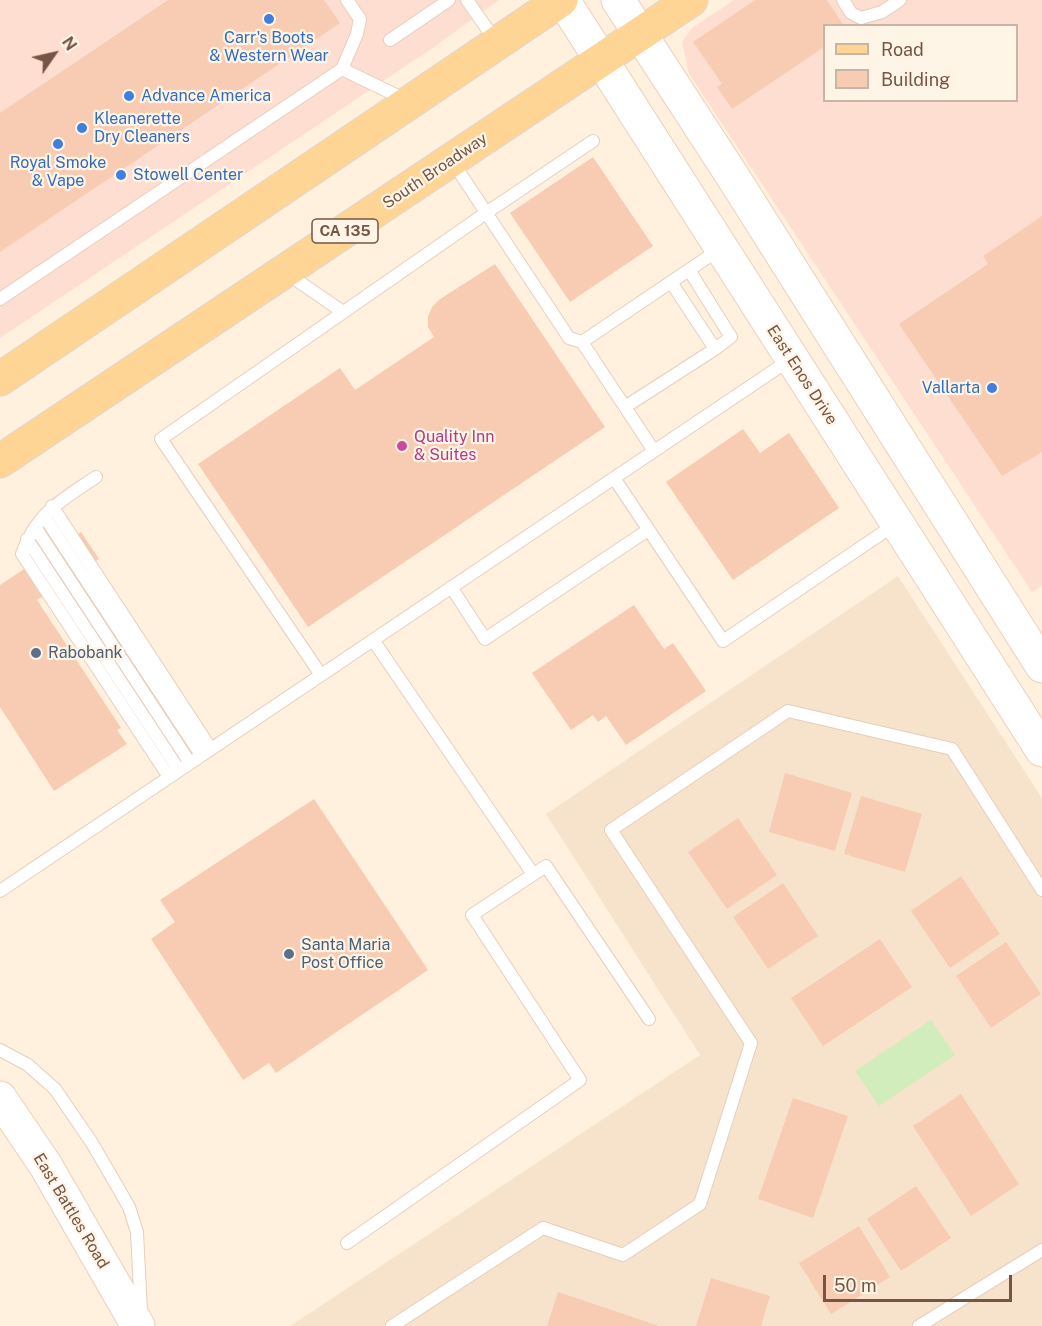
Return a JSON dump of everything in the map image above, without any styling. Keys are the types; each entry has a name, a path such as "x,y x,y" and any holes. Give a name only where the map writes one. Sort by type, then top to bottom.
{"main road":[{"path":"0,379 562,0"},
{"name":"South Broadway","path":"0,461 691,0"}],"street":[{"name":"East Enos Drive","path":"562,0 1042,750"},
{"path":"618,0 733,177 1042,666"},
{"name":"East Battles Road","path":"1,1102 46,1166 140,1326"}],"lane":[{"path":"0,299 342,69 357,34 360,19 347,0"},
{"path":"390,40 449,0"},
{"path":"467,0 497,43"},
{"path":"843,0 851,13 861,18 882,12 900,0"},
{"path":"342,69 410,102"},
{"path":"321,675 161,439 593,141"},
{"path":"451,160 568,338 582,342 654,451"},
{"path":"582,342 721,248"},
{"path":"625,407 730,337 689,270"},
{"path":"284,272 343,312"},
{"path":"671,282 715,349"},
{"path":"0,891 792,359"},
{"path":"96,477 48,511 27,539 174,774"},
{"path":"614,478 723,641 897,523"},
{"path":"48,511 206,752"},
{"path":"35,527 190,763"},
{"path":"451,587 485,639 648,530"},
{"path":"373,640 533,874"},
{"path":"392,1326 543,1228 623,1255 700,1204 751,1043 611,830 788,711 952,749 1042,890"},
{"path":"347,1243 580,1080 472,915 546,866 649,1019"},
{"path":"0,1050 28,1065 55,1089 92,1143 129,1207 137,1232 140,1326"},
{"path":"919,1326 1042,1250"}],"shaded area":[{"name":"Stowell Center","path":"0,0 499,0 434,47 0,338"},
{"path":"734,0 1042,0 1042,586 1032,592 689,74 682,42 692,28"},
{"path":"898,576 1042,798 1042,1326 290,1326 700,1055 546,814"}],"green space":[{"path":"931,1020 955,1055 879,1106 855,1071"}],"building":[{"path":"168,0 324,0 340,23 0,252 0,113"},
{"path":"755,0 827,0 843,24 823,24 823,48 732,109 717,87 722,84 693,42"},
{"path":"593,157 653,246 570,302 510,213"},
{"name":"Vallarta","path":"1042,216 1042,452 1002,476 899,324 988,264 983,256"},
{"name":"Quality Inn & Suites","path":"495,264 605,427 308,627 198,464 340,368 355,390 434,337 428,327 428,316 432,307 440,299"},
{"path":"743,429 760,453 789,433 839,508 733,580 666,482"},
{"name":"Rabobank","path":"81,532 99,559 37,600 121,728 117,730 127,744 54,791 0,707 0,585"},
{"path":"634,605 664,649 673,643 706,691 626,745 606,716 598,722 593,715 571,730 532,673"},
{"path":"785,773 852,793 835,851 769,832"},
{"path":"861,796 922,814 905,872 844,854"},
{"name":"Santa Maria Post Office","path":"314,799 428,970 276,1073 269,1063 243,1080 151,939 175,922 160,900"},
{"path":"738,818 777,875 727,909 688,852"},
{"path":"961,876 1000,934 950,968 911,911"},
{"path":"783,883 818,936 768,969 733,917"},
{"path":"880,939 912,987 823,1046 791,998"},
{"path":"1006,942 1041,994 991,1028 956,976"},
{"path":"961,1094 1019,1184 971,1216 913,1126"},
{"path":"793,1098 848,1116 813,1218 758,1199"},
{"path":"916,1186 951,1238 901,1271 867,1219"},
{"path":"859,1226 890,1277 831,1314 799,1263"},
{"path":"711,1278 770,1296 761,1326 696,1326"},
{"path":"558,1292 659,1326 547,1326"}],"place":[{"name":"Carr's Boots & Western Wear","path":"269,19"},
{"name":"Advance America","path":"129,96"},
{"name":"Kleanerette Dry Cleaners","path":"82,128"},
{"name":"Royal Smoke & Vape","path":"58,144"},
{"name":"Stowell Center","path":"121,175"},
{"name":"Vallarta","path":"992,388"},
{"name":"Quality Inn & Suites","path":"402,446"},
{"name":"Rabobank","path":"36,653"},
{"name":"Santa Maria Post Office","path":"289,954"}]}
